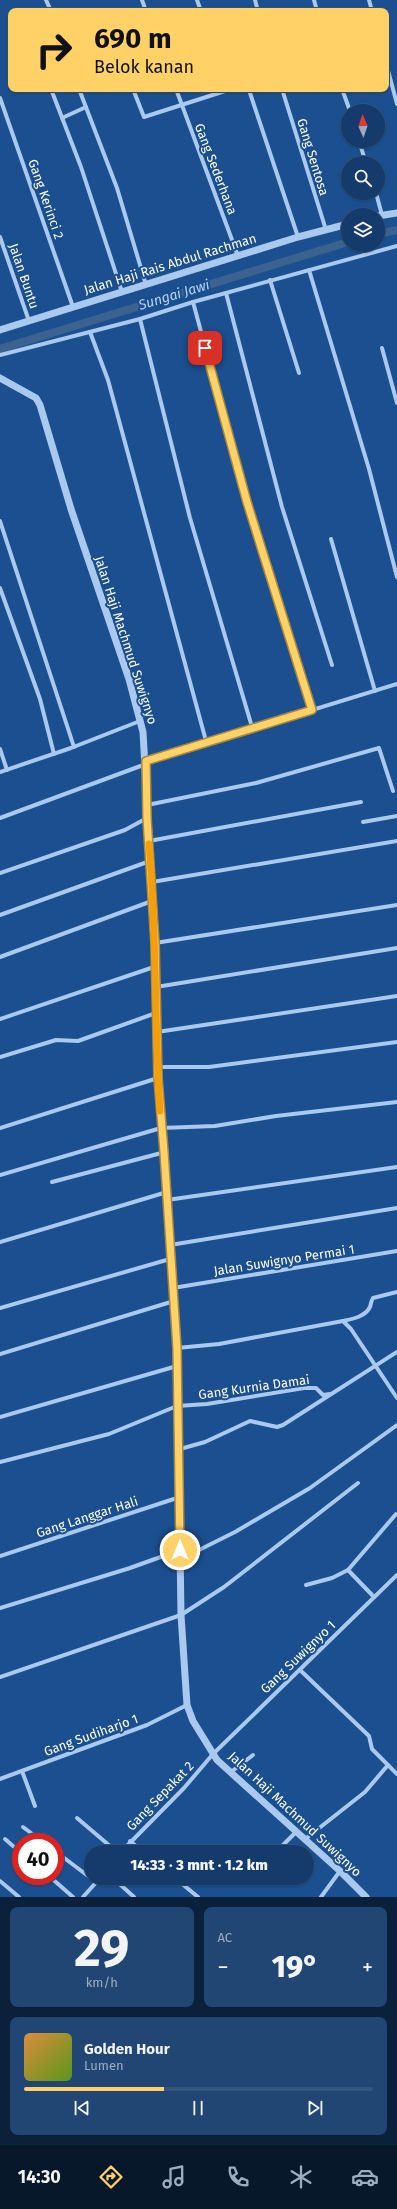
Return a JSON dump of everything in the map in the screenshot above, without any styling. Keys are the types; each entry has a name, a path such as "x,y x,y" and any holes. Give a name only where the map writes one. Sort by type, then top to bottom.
{"street":[{"path":"389,74 397,104"},
{"path":"52,92 81,166 122,292"},
{"path":"80,92 117,188 146,285"},
{"path":"134,92 144,117 222,92"},
{"name":"Gang Sederhana","path":"177,92 238,256"},
{"name":"Gang Sentosa","path":"283,92 326,231"},
{"path":"343,92 347,104"},
{"path":"250,93 298,236"},
{"name":"Gang Kerinci 2","path":"0,98 73,307"},
{"path":"62,118 86,107"},
{"path":"385,214 397,213"},
{"name":"Jalan Haji Rais Abdul Rachman","path":"0,330 298,236 326,231 341,226"},
{"name":"Jalan Buntu","path":"0,237 29,321"},
{"path":"0,355 90,332 270,280 397,246"},
{"path":"309,270 369,468 397,577"},
{"path":"270,280 299,373"},
{"path":"226,293 282,507 332,665"},
{"path":"193,302 247,502 312,710"},
{"path":"140,318 190,518 252,727"},
{"path":"90,332 108,380 206,741"},
{"path":"382,348 397,402"},
{"name":"Jalan Haji Machmud Suwignyo","path":"0,378 36,398 40,405 71,509 129,679 143,732 146,762 147,818 151,861 155,943 154,967 158,1078 167,1192 170,1259 174,1288 177,1348 180,1449 180,1550 187,1705 193,1721 213,1754 304,1840 340,1871 366,1897"},
{"path":"0,521 74,747"},
{"path":"332,539 375,691"},
{"path":"0,588 40,699 54,754"},
{"path":"0,818 146,762 206,741 397,684"},
{"path":"0,772 74,747 140,721"},
{"path":"147,805 256,784 379,748 393,791"},
{"path":"0,749 7,770"},
{"path":"149,841 361,802"},
{"path":"363,822 397,816"},
{"path":"0,873 125,830 147,818"},
{"path":"152,882 397,841"},
{"path":"0,915 151,861"},
{"path":"0,958 152,901"},
{"path":"155,943 397,905"},
{"path":"155,987 397,948"},
{"path":"0,1019 154,967"},
{"path":"157,1032 397,996"},
{"path":"0,1057 56,1040 78,1041 156,1013"},
{"path":"158,1067 209,1067 397,1042"},
{"path":"0,1128 158,1078"},
{"path":"0,1175 161,1128 215,1126 276,1116 397,1102"},
{"path":"52,1182 164,1152"},
{"path":"167,1200 397,1167"},
{"path":"0,1242 167,1192"},
{"path":"169,1245 397,1208"},
{"name":"Jalan Suwignyo Permai 1","path":"174,1288 397,1251"},
{"path":"0,1308 170,1259"},
{"path":"177,1348 219,1344 343,1322 359,1317 365,1313 370,1307 373,1298 397,1292"},
{"path":"0,1354 174,1301"},
{"path":"343,1322 351,1329 397,1398"},
{"path":"180,1449 205,1442 250,1421 277,1427 283,1425 397,1352"},
{"path":"0,1417 177,1366"},
{"name":"Gang Kurnia Damai","path":"0,1462 109,1434 178,1406 214,1403 304,1388 316,1388 323,1395 330,1394"},
{"path":"181,1559 235,1532 310,1488 397,1425"},
{"path":"0,1677 182,1615 224,1587 358,1483"},
{"name":"Gang Langgar Hali","path":"0,1556 180,1497"},
{"path":"306,1585 332,1578 348,1570 396,1514"},
{"path":"0,1608 130,1568 180,1550"},
{"path":"348,1570 374,1597"},
{"name":"Gang Suwignyo 1","path":"213,1754 397,1575"},
{"path":"300,1670 369,1736 372,1749 397,1774"},
{"name":"Gang Sudiharjo 1","path":"0,1779 147,1725 187,1705"},
{"name":"Gang Sepakat 2","path":"127,1845 184,1788 213,1754"},
{"path":"231,1772 253,1755"},
{"path":"304,1840 365,1792 388,1765"},
{"path":"22,1771 35,1806"},
{"path":"77,1818 109,1845"},
{"path":"23,1827 31,1833"},
{"path":"283,1845 296,1832"},
{"path":"5,1839 12,1845"},
{"path":"130,1841 135,1845"},
{"path":"64,1858 84,1873"},
{"path":"321,1897 340,1871"},
{"path":"0,1881 19,1897"},
{"path":"59,1885 73,1897"},
{"path":"84,1897 94,1885"},
{"path":"121,1885 134,1897"},
{"path":"183,1885 198,1897"}],"waterway":[{"name":"Sungai Jawi","path":"385,233 397,230"},
{"name":"Sungai Jawi","path":"0,349 341,244"}],"slow traffic":[{"path":"149,844 155,943 154,967 160,1111"}],"route":[{"path":"180,1550 180,1449 177,1348 174,1288 169,1245 158,1078 154,967 155,943 151,861 147,818 146,761 206,741 312,710 247,502 205,348"}]}
